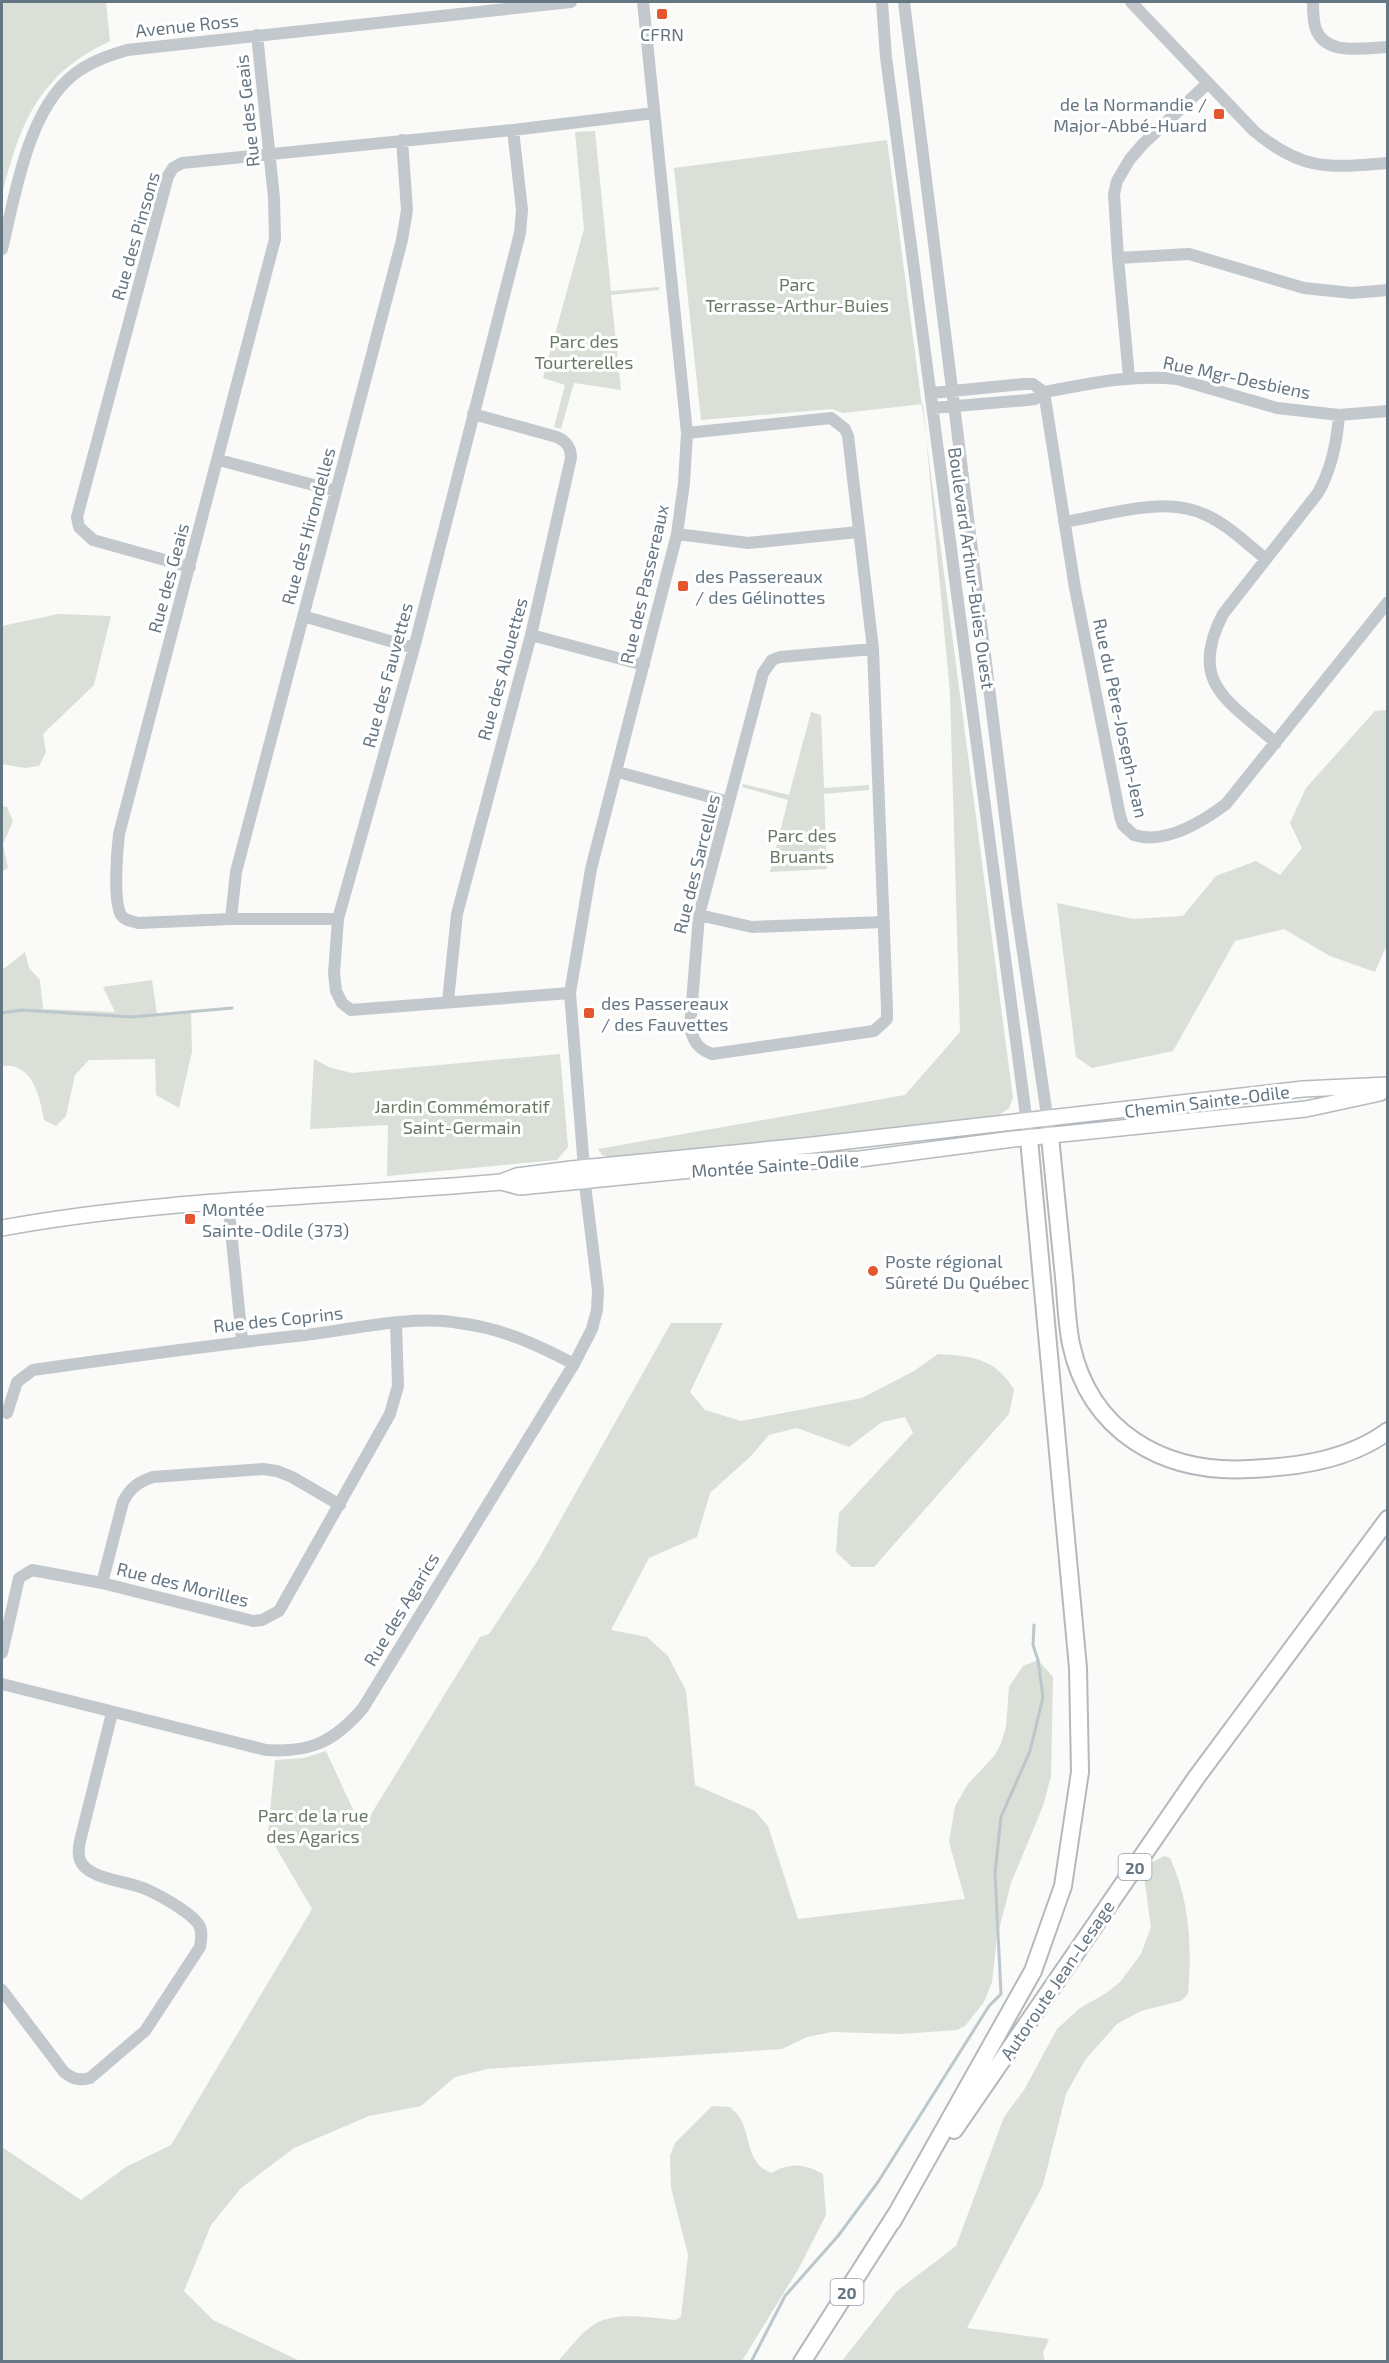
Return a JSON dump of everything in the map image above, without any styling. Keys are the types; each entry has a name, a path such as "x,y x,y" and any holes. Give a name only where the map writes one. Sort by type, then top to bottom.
{"highway":[{"path":"1049,1128 1071,1344 1085,1384 1102,1414 1127,1438 1154,1453 1191,1464 1232,1470 1284,1467 1333,1458 1377,1439 1388,1431"},
{"path":"892,2222 1033,1971 1062,1886 1080,1772 1078,1668 1029,1138"},
{"name":"Autoroute Jean-Lesage","path":"802,2361 892,2222 1196,1778 1388,1519"}],"main road":[{"name":"Chemin Sainte-Odile","path":"1049,1128 1303,1089 1388,1085"},
{"name":"Chemin Sainte-Odile","path":"1027,1121 1049,1128 1306,1109 1388,1091"},
{"name":"Montée Sainte-Odile","path":"2,1228 62,1217 228,1201 501,1182 520,1187 585,1174 1027,1121"},
{"name":"Montée Sainte-Odile","path":"585,1174 860,1159 1029,1138 1049,1128"}],"street":[{"name":"Avenue Ross","path":"2,249 28,148 38,124 63,86 79,71 101,58 127,50 572,2"},
{"name":"Rue des Passereaux","path":"585,1174 570,993 591,869 677,534 684,483 687,433 643,2"},
{"name":"Boulevard Arthur-Buies Ouest","path":"882,2 886,57 1029,1138"},
{"name":"Boulevard Arthur-Buies Ouest","path":"904,2 956,406 1016,905 1049,1128"},
{"path":"1131,2 1254,132 1274,148 1298,160 1328,166 1388,163"},
{"path":"1313,2 1315,27 1323,40 1336,47 1388,46"},
{"name":"Rue des Geais","path":"257,35 270,152 275,239 219,460 119,834 117,855 119,905 121,914 127,920 138,923 231,919 338,919"},
{"path":"1129,377 1114,194 1122,170 1143,144 1208,83"},
{"name":"Rue des Pinsons","path":"190,567 93,540 79,527 77,517 168,176 173,168 182,163 270,152 513,130 654,113"},
{"name":"Rue des Fauvettes","path":"513,130 522,210 520,233 414,648 338,919 334,973 336,991 342,1003 351,1010 570,993"},
{"name":"Rue des Hirondelles","path":"231,919 236,872 402,240 407,210 402,140"},
{"path":"1118,258 1189,254 1304,288 1352,293 1388,290"},
{"name":"Rue Mgr-Desbiens","path":"933,408 1035,399 1044,392 1129,377 1177,379 1277,408 1339,415 1388,411"},
{"path":"932,393 1024,384 1033,384 1044,392"},
{"name":"Rue du Père-Joseph-Jean","path":"1044,392 1064,522 1120,816 1128,831 1139,837 1156,836 1195,825 1226,804 1388,602"},
{"name":"Rue des Alouettes","path":"448,1001 457,914 531,635 571,450 564,440 557,437 473,414"},
{"path":"1276,743 1222,696 1209,669 1208,652 1213,633 1222,614 1318,493 1326,478 1337,442 1339,415"},
{"name":"Rue des Sarcelles","path":"687,433 831,418 845,429 848,436 873,649 887,1019 882,1026 874,1030 712,1054 700,1050 690,1028 699,915 767,666 780,657 873,649"},
{"path":"219,460 336,491"},
{"path":"1064,522 1168,506 1185,507 1208,516 1266,559"},
{"path":"677,534 748,543 858,532"},
{"path":"303,616 414,648"},
{"path":"531,635 644,665"},
{"path":"618,771 729,802"},
{"path":"699,915 752,927 884,922"},
{"name":"Rue des Agarics","path":"2,1684 266,1750 288,1751 307,1748 336,1735 363,1708 574,1364 592,1329 597,1310 598,1290 585,1174"},
{"path":"228,1201 242,1340"},
{"name":"Rue des Coprins","path":"7,1413 17,1382 33,1370 242,1340 396,1323 435,1320 480,1326 534,1343 574,1364"},
{"name":"Rue des Morilles","path":"2,1653 19,1578 27,1571 39,1570 102,1583 253,1621 262,1620 279,1611 285,1605 390,1414 396,1399 399,1374 396,1323"},
{"path":"102,1583 123,1502 129,1490 140,1481 153,1477 263,1469 292,1477 340,1505"},
{"path":"2,1990 64,2072 82,2080 90,2078 145,2031 200,1947 202,1936 199,1925 190,1917 140,1887 93,1872 80,1860 78,1851 81,1837 112,1713"}],"green space":[{"path":"2,2 106,2 110,41 86,54 66,69 49,85 36,103 16,145 2,195"},
{"name":"Parc des Tourterelles","path":"595,131 611,291 659,287 659,290 611,295 621,390 574,383 561,429 554,427 565,385 543,378 584,229 575,132"},
{"name":"Parc Terrasse-Arthur-Buies","path":"887,140 922,404 843,413 832,409 701,420 674,168"},
{"path":"926,438 1013,1098 1009,1108 998,1116 617,1159 602,1155 598,1149 905,1095 960,1032 950,693"},
{"path":"58,614 111,616 94,685 43,734 46,752 39,766 25,768 2,764 2,626"},
{"path":"1387,710 1388,942 1375,972 1330,956 1284,929 1235,941 1173,1051 1092,1068 1076,1057 1057,903 1133,919 1183,916 1216,876 1256,861 1280,875 1302,848 1290,823 1306,788 1375,711"},
{"name":"Parc des Bruants","path":"811,712 821,715 824,788 869,785 869,790 824,794 827,869 770,872 788,800 742,787 743,784 789,795"},
{"path":"2,806 7,807 13,821 3,844 8,868 2,872"},
{"path":"25,952 29,968 40,980 43,1009 115,1012 103,987 152,980 157,1014 191,1012 192,1052 179,1108 156,1095 155,1059 89,1060 75,1075 66,1116 56,1126 44,1120 37,1092 28,1075 13,1066 2,1066 2,970"},
{"name":"Jardin Commémoratif Saint-Germain","path":"560,1054 568,1147 557,1160 387,1176 388,1125 310,1129 314,1059 331,1068 352,1073"},
{"name":"Parc de la rue des Agarics","path":"671,1323 723,1323 690,1392 705,1410 741,1421 862,1398 914,1371 938,1354 972,1358 991,1365 1007,1379 1014,1390 1009,1414 874,1567 852,1567 836,1552 839,1513 913,1433 905,1417 882,1422 849,1447 797,1428 769,1435 751,1456 710,1493 697,1537 649,1558 611,1630 647,1637 668,1656 686,1691 695,1785 755,1811 768,1826 798,1919 965,1899 949,1842 955,1806 968,1784 995,1755 1001,1743 1006,1727 1009,1687 1023,1666 1038,1660 1053,1677 1051,1776 1043,1806 1011,1883 997,1937 992,1982 984,2002 965,2026 957,2030 900,2034 832,2032 807,2037 782,2049 487,2069 455,2077 421,2106 369,2116 294,2148 240,2189 211,2225 184,2291 213,2320 300,2361 2,2361 2,2147 81,2200 126,2167 171,2145 312,1909 268,1834 275,1760 304,1758 326,1751 362,1829 480,1637 489,1634 538,1560"},
{"path":"1164,1856 1170,1858 1177,1874 1186,1908 1190,1959 1188,1994 1181,2001 1141,2011 1117,2024 1085,2060 1066,2094 1043,2185 967,2328 1049,2339 1043,2353 1045,2361 842,2361 897,2291 956,2246 1004,2117 1024,2090 1057,2029 1080,2008 1105,1994 1120,1982 1141,1954 1151,1927 1144,1877 1151,1863"},
{"path":"712,2106 730,2107 738,2116 754,2159 764,2169 772,2173 785,2167 798,2166 823,2174 826,2215 799,2268 742,2361 558,2361 585,2332 603,2320 623,2316 675,2320 681,2317 688,2255 671,2188 670,2156 675,2143"}],"waterway":[{"path":"2,1013 21,1010 132,1017 232,1008"},
{"path":"751,2362 785,2296 838,2236 878,2182 989,2006 1001,1994 995,1873 1001,1817 1030,1751 1043,1697 1038,1660 1033,1645 1034,1625"}],"place":[{"name":"CFRN","path":"662,14"},
{"name":"de la Normandie / Major-Abbé-Huard","path":"1219,114"},
{"name":"des Passereaux / des Gélinottes","path":"683,586"},
{"name":"des Passereaux / des Fauvettes","path":"589,1013"},
{"name":"Montée Sainte-Odile (373)","path":"190,1219"},
{"name":"Poste régional Sûreté Du Québec","path":"873,1271"}]}
